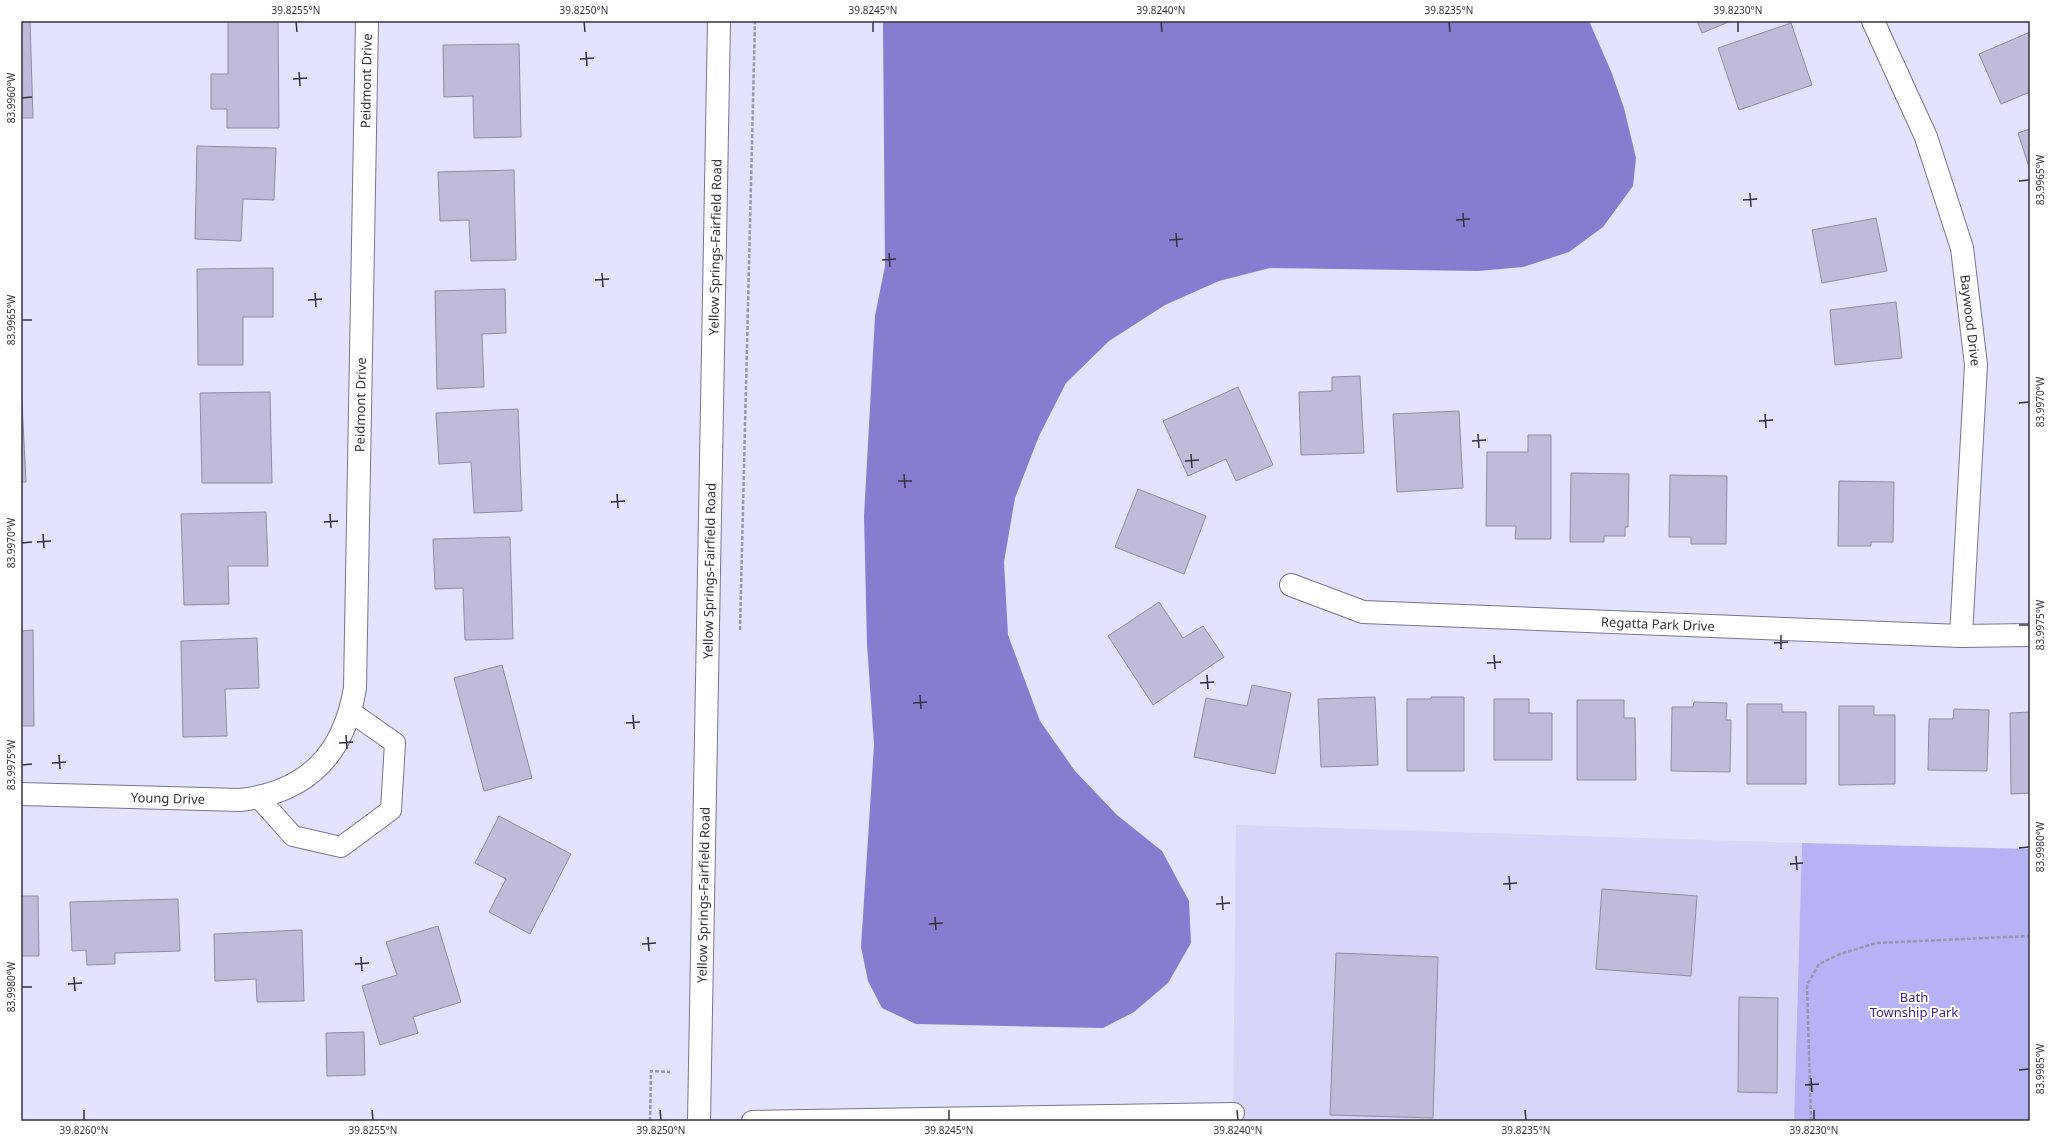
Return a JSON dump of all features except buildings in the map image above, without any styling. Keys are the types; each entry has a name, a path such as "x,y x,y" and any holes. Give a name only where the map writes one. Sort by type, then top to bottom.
{"street":[{"name":"Peidmont Drive","path":"309,775 328,756 342,735 351,712 355,680 367,21"},
{"name":"Yellow Springs-Fairfield Road","path":"699,1121 719,21"},
{"name":"Baywood Drive","path":"1873,21 1926,137 1962,248 1976,365 1961,636"},
{"name":"Regatta Park Drive","path":"1291,585 1362,612 1961,636 2030,635"},
{"name":"Young Drive","path":"21,794 240,800 276,793 309,775"}],"lane":[{"path":"258,797 293,836 341,847 391,810 395,743 351,712"},
{"path":"752,1121 972,1119 1234,1113"}],"path":[{"path":"740,636 754,21"},
{"path":"1811,1121 1807,985 1819,964 1840,954 1876,943 2030,936"},
{"path":"650,1121 651,1071 668,1072"}],"shaded area":[{"path":"883,21 1589,21 1611,71 1624,108 1636,158 1633,186 1603,227 1569,252 1523,267 1478,271 1270,268 1219,281 1165,305 1109,341 1066,383 1039,436 1015,498 1004,562 1008,635 1040,721 1075,771 1117,815 1162,851 1189,901 1191,943 1168,983 1134,1012 1103,1028 916,1024 882,1008 868,981 861,947 874,745 867,644 864,516 875,316 885,266"},
{"path":"1236,825 1802,843 1794,1121 1233,1121"}],"green space":[{"name":"Bath Township Park","path":"1802,843 2030,849 2030,1121 1794,1121"}]}
